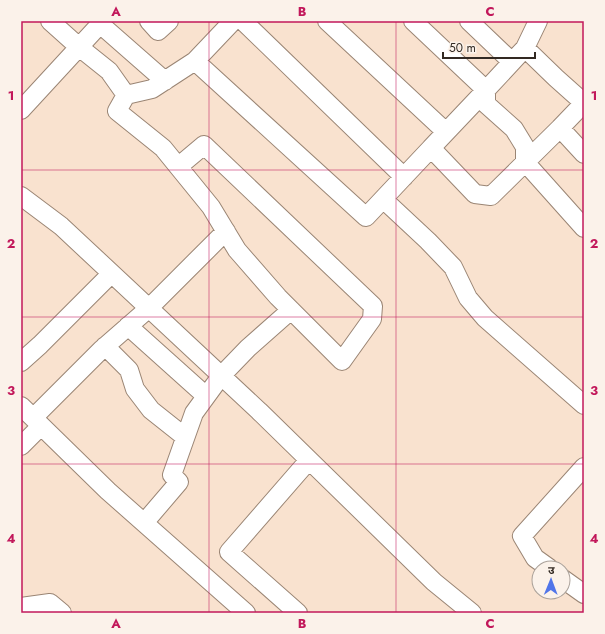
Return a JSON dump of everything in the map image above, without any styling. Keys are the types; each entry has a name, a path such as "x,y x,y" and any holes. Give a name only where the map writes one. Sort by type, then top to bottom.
{"street":[{"path":"50,21 109,71 126,96"},
{"path":"149,21 158,31 169,21"},
{"path":"179,166 204,145 373,306 372,319 342,361 291,310 237,250 211,207 163,148 117,111 126,96 152,89 195,61 233,21"},
{"path":"243,21 404,177"},
{"path":"327,21 446,132"},
{"path":"413,21 486,90 486,104 514,129 525,147 525,162 584,228"},
{"path":"469,21 512,62"},
{"path":"195,61 366,217 525,48 538,21"},
{"path":"24,101 79,47 101,22 165,81"},
{"path":"431,148 475,194 491,196 584,103 525,48"},
{"path":"560,128 584,154"},
{"path":"21,196 61,226 221,376 434,582 453,607 472,613"},
{"path":"383,199 428,241 453,267 468,298 485,318 584,405"},
{"path":"21,446 32,417 105,346 148,309 226,231"},
{"path":"21,362 111,274"},
{"path":"144,523 179,482 172,475 194,413 221,376 248,348 291,310"},
{"path":"128,326 206,396"},
{"path":"105,346 129,370 135,390 152,410 185,437"},
{"path":"32,417 108,491 246,613"},
{"path":"298,613 229,552 309,460"},
{"path":"538,560 535,558 522,536 584,467"},
{"path":"571,585 584,594"},
{"path":"21,607 50,603 62,613"}]}
